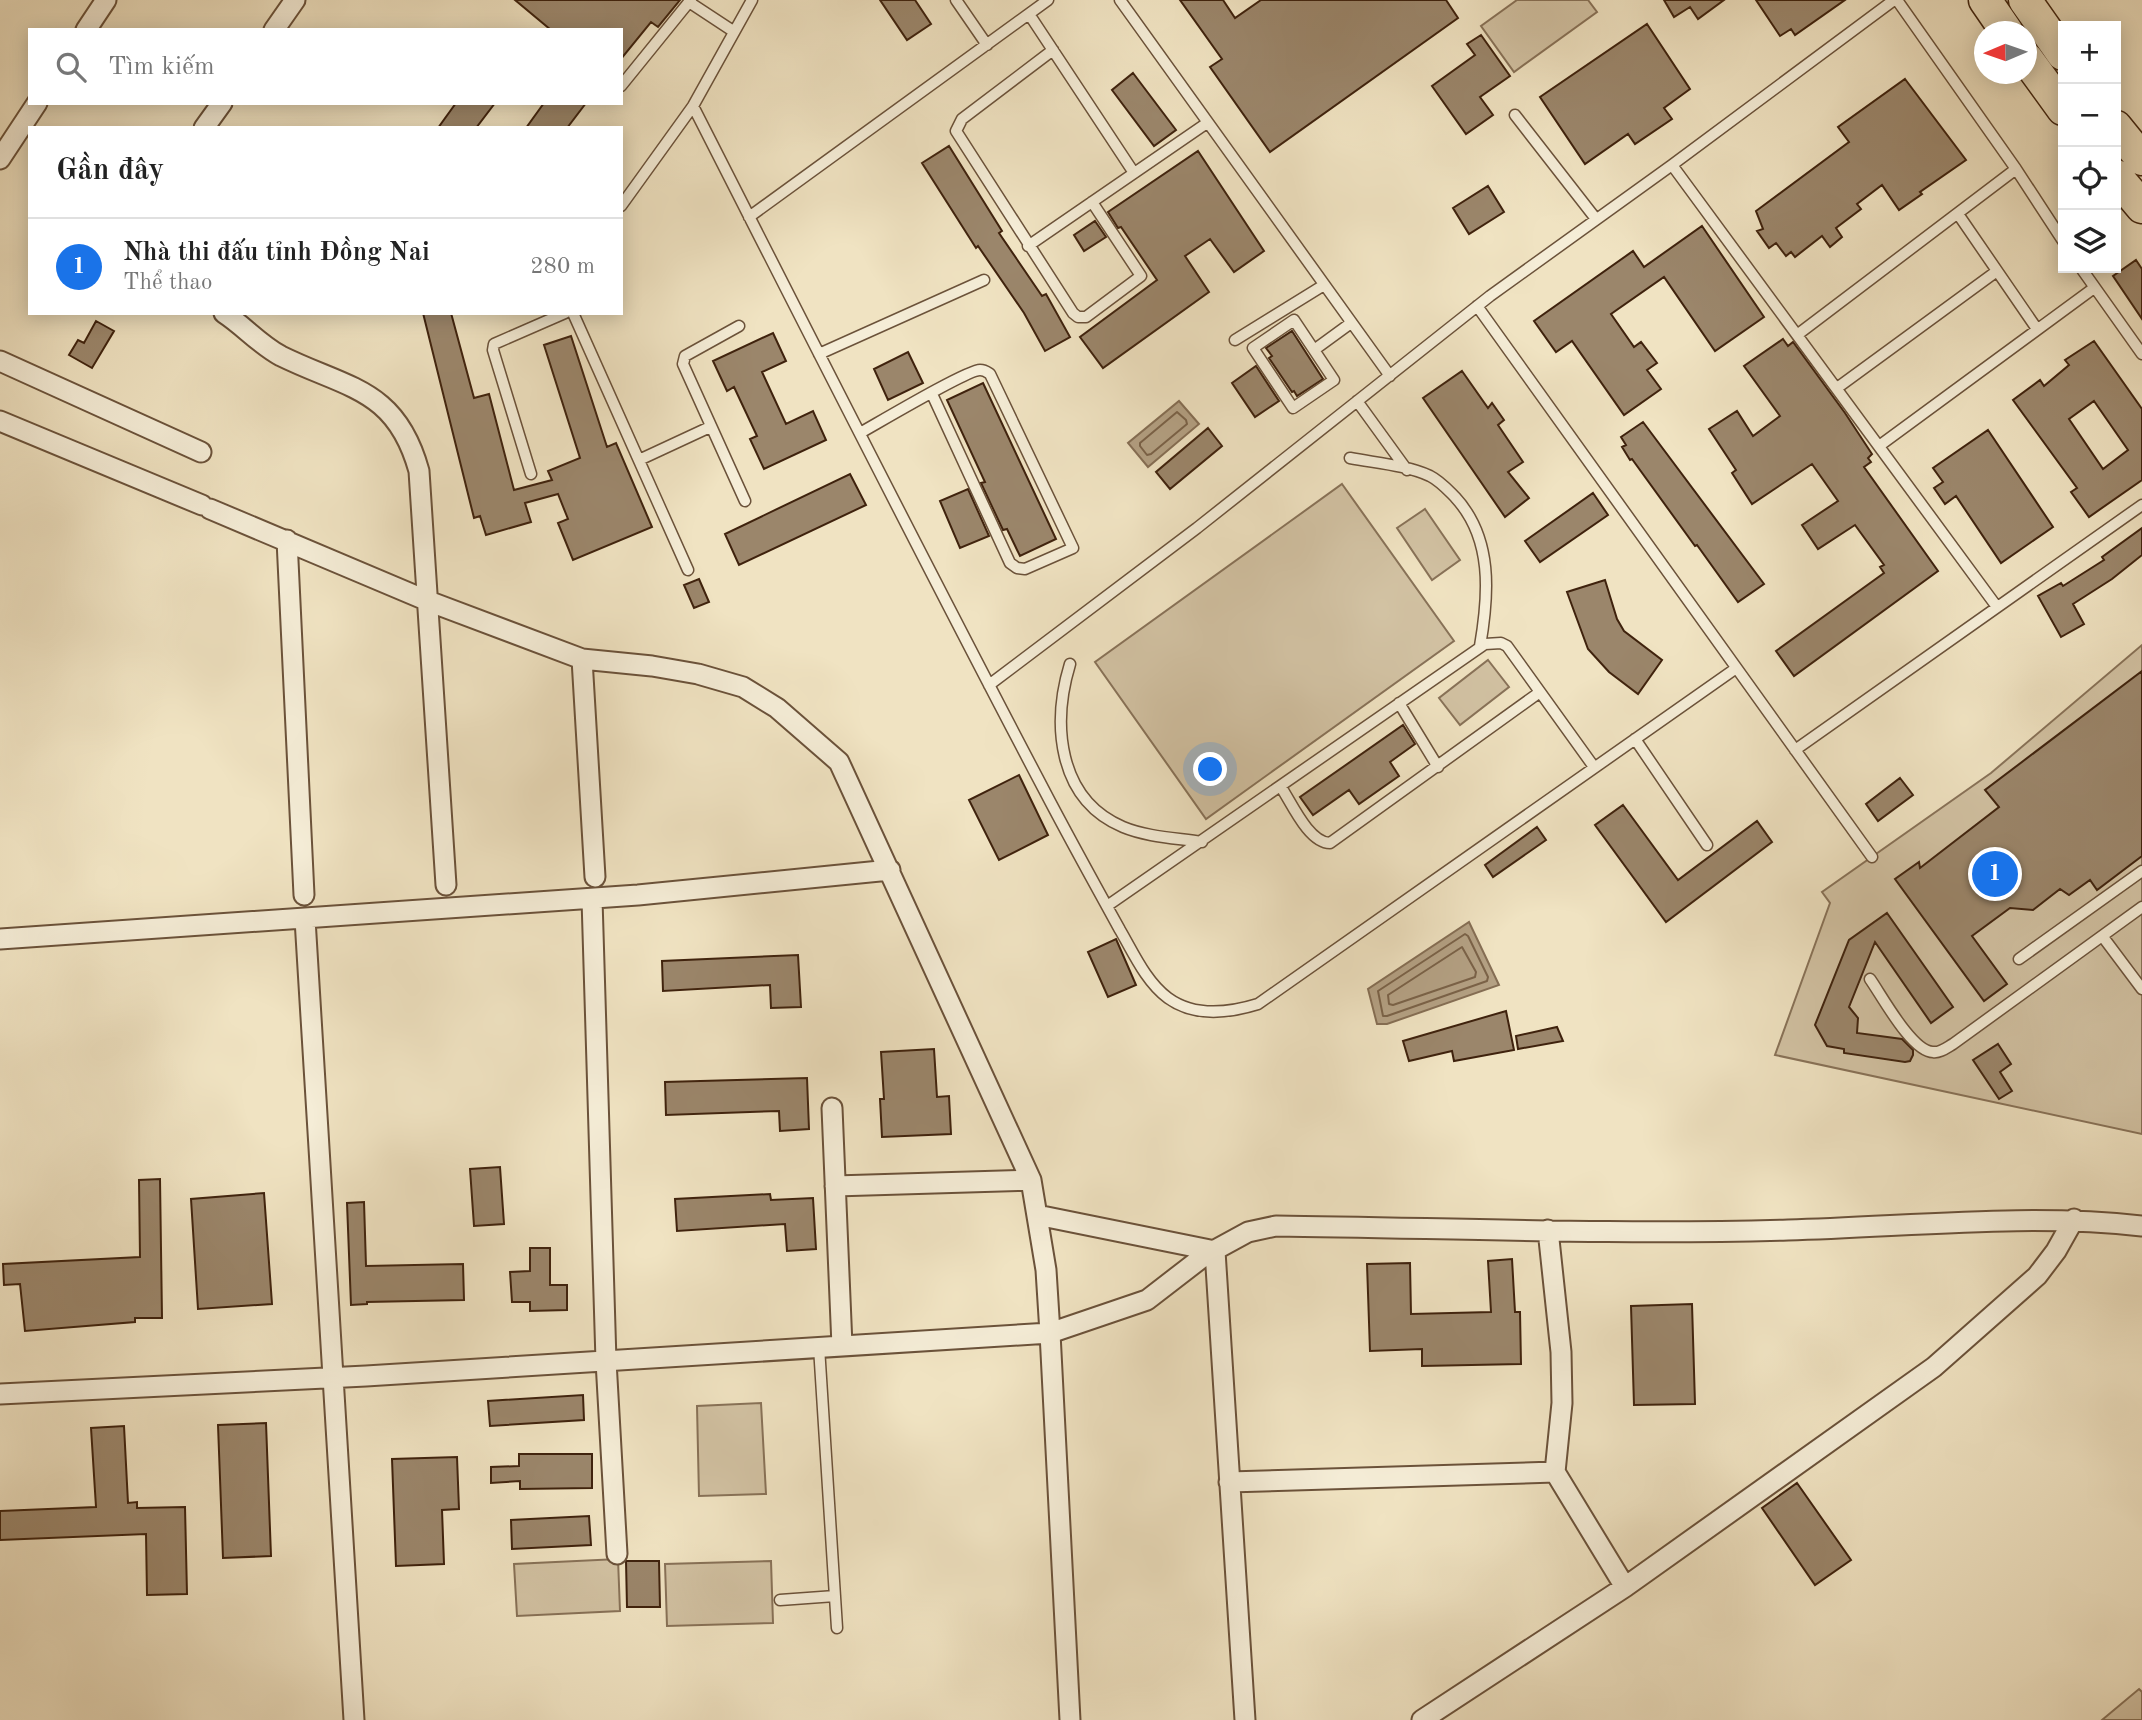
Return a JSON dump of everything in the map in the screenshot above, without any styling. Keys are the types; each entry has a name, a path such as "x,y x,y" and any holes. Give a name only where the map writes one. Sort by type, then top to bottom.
{"main road":[{"path":"1984,0 1999,21"},
{"path":"2025,0 2058,47"},
{"path":"2037,73 2058,102"},
{"path":"2121,133 2142,159"}],"street":[{"path":"275,28 295,0"},
{"path":"87,28 99,2"},
{"path":"0,159 36,105"},
{"path":"205,126 221,105"},
{"path":"227,315 277,354 354,387 375,400 403,429 412,448 419,471 446,885"},
{"path":"0,361 201,452"},
{"path":"0,421 428,601 582,659 641,664 698,674 743,687 777,708 839,762 1031,1180 1046,1270 1070,1720"},
{"path":"287,540 304,895"},
{"path":"582,659 595,877"},
{"path":"0,939 592,899 890,870"},
{"path":"592,899 606,1361 617,1554"},
{"path":"305,919 354,1720"},
{"path":"832,1108 842,1346"},
{"path":"835,1186 1031,1180"},
{"path":"1037,1215 1215,1251"},
{"path":"0,1394 334,1377 1050,1333 1147,1300 1215,1251 1248,1233 1276,1226 1787,1231 2074,1219 2142,1226"},
{"path":"1422,1720 1625,1587 1934,1367 2037,1276 2056,1251 2074,1219"},
{"path":"1548,1230 1562,1352 1562,1403 1555,1472 1625,1587"},
{"path":"1215,1251 1245,1720"},
{"path":"1229,1482 1555,1472"}],"lane":[{"path":"623,203 692,106 752,0"},
{"path":"956,0 987,45"},
{"path":"749,217 1048,0"},
{"path":"1120,0 1390,376"},
{"path":"989,685 1186,537 1477,306 1896,0 2058,226"},
{"path":"623,84 690,1 733,31"},
{"path":"1029,14 1134,173"},
{"path":"1053,50 962,119 956,131 1028,246 1073,313 1079,317 1086,317 1141,276 1092,202"},
{"path":"692,106 989,685 1107,906 1155,986 1168,998 1188,1008 1210,1012 1236,1011 1258,1004 1735,669"},
{"path":"1516,115 1596,219"},
{"path":"1028,246 1207,123"},
{"path":"1672,165 1997,607"},
{"path":"1797,335 2016,169"},
{"path":"1958,214 2037,329"},
{"path":"1837,388 1997,271"},
{"path":"2084,273 2142,354"},
{"path":"819,354 984,280"},
{"path":"1235,340 1324,285"},
{"path":"1879,446 2094,288"},
{"path":"1477,306 1872,857"},
{"path":"531,474 493,351 494,344 560,315"},
{"path":"574,315 688,570"},
{"path":"1294,320 1314,350 1334,380 1293,408 1253,348 1294,320"},
{"path":"1314,350 1351,323"},
{"path":"739,326 685,356 682,364 746,501"},
{"path":"860,433 932,394 979,370 990,374 1073,548 1025,569 1010,563 932,394"},
{"path":"1357,401 1407,470"},
{"path":"639,460 710,427"},
{"path":"1350,458 1429,476 1445,486 1465,507 1477,530 1484,555 1486,611 1480,646"},
{"path":"1796,750 2142,505"},
{"path":"1107,906 1480,646 1501,643 1507,646 1594,767"},
{"path":"1070,664 1061,703 1061,741 1071,774 1081,792 1104,816 1124,827 1153,835 1202,842"},
{"path":"1281,787 1312,836 1321,843 1330,843 1540,692"},
{"path":"1399,703 1438,766"},
{"path":"1634,739 1707,845"},
{"path":"2019,959 2142,871"},
{"path":"1870,979 1914,1043 1929,1052 1937,1053 1964,1037 2142,907"},
{"path":"2103,937 2142,989"},
{"path":"819,1347 837,1628"},
{"path":"780,1600 835,1596"}],"shaded area":[{"path":"1517,0 1588,0 1597,12 1514,72 1481,26"},
{"path":"1342,484 1454,641 1206,819 1095,662"},
{"path":"1425,509 1460,560 1432,580 1397,528"},
{"path":"2142,645 2142,1134 1775,1055 1830,903 1822,892 1991,773"},
{"path":"1488,660 1509,687 1460,725 1439,698"},
{"path":"761,1403 766,1494 699,1496 697,1406"},
{"path":"618,1559 620,1611 517,1616 514,1564"},
{"path":"771,1561 773,1623 667,1626 665,1564"},
{"path":"2139,1689 2142,1692 2142,1720 2102,1720"}],"water":[{"path":"1179,401 1199,424 1148,467 1128,443"},
{"path":"1469,922 1499,985 1387,1024 1377,1024 1368,989"}],"building":[{"path":"515,0 680,0 658,27 651,22 623,57 623,28 549,28"},
{"path":"880,0 915,0 931,24 907,40"},
{"path":"1180,0 1223,0 1235,18 1261,0 1446,0 1458,18 1270,152 1210,67 1222,59"},
{"path":"1664,0 1724,0 1698,19 1690,7 1674,17"},
{"path":"1756,0 1845,0 1795,35 1791,29 1780,36"},
{"path":"1647,24 1690,89 1664,108 1672,119 1635,144 1628,134 1585,164 1540,97"},
{"path":"1481,35 1510,76 1480,97 1493,115 1466,134 1432,86 1475,55 1467,44"},
{"path":"1133,73 1176,130 1154,146 1112,90"},
{"path":"1905,79 1966,160 1899,210 1882,185 1857,204 1861,209 1836,228 1842,237 1830,247 1822,236 1795,257 1791,252 1786,256 1776,243 1769,248 1757,231 1763,229 1756,211 1849,142 1838,127"},
{"path":"455,105 493,105 478,126 439,126"},
{"path":"543,105 584,105 569,126 527,126"},
{"path":"949,146 1002,231 999,233 1042,296 1046,294 1070,337 1045,351 1024,313 978,246 976,248 922,163"},
{"path":"1198,151 1264,251 1234,272 1210,239 1185,256 1209,292 1103,368 1080,337 1157,280 1108,212"},
{"path":"1488,186 1504,212 1469,234 1453,208"},
{"path":"1095,221 1106,237 1084,251 1074,235"},
{"path":"1702,226 1764,317 1715,351 1664,277 1611,314 1634,347 1641,342 1657,363 1647,370 1661,389 1624,415 1572,341 1556,352 1534,321 1633,251 1644,267"},
{"path":"2136,260 2142,269 2142,319 2113,276 2121,273"},
{"path":"423,315 452,315 474,398 489,394 514,490 552,480 548,471 580,458 544,345 571,336 607,447 616,443 652,527 573,560 558,523 568,519 558,494 525,503 531,522 486,535 480,516 474,518"},
{"path":"96,321 114,331 92,368 69,355 78,340 84,343"},
{"path":"1292,331 1323,379 1297,396 1269,358 1272,356 1266,348"},
{"path":"773,333 786,361 762,372 786,424 813,411 826,440 764,469 750,439 757,436 734,387 727,391 713,361"},
{"path":"1783,339 1788,346 1793,342 1845,413 1872,454 1868,458 1871,462 1864,467 1938,571 1794,676 1776,651 1884,573 1880,567 1884,565 1855,525 1818,549 1802,525 1838,501 1812,464 1752,504 1732,473 1736,470 1709,429 1737,411 1753,436 1780,416 1744,366"},
{"path":"2094,341 2142,409 2142,480 2089,517 2071,492 2077,488 2013,400 2040,380 2044,386 2069,365 2065,360","holes":["2094,401 2128,450 2103,469 2069,419"]},
{"path":"908,352 923,383 888,400 874,369"},
{"path":"1256,366 1279,401 1255,417 1232,383"},
{"path":"1462,371 1488,408 1492,403 1504,420 1498,425 1523,462 1508,472 1529,498 1505,517 1423,398"},
{"path":"983,383 1056,539 1020,556 1007,529 1003,530 981,483 985,482 947,400"},
{"path":"1643,422 1764,584 1738,602 1622,447 1626,445 1621,437"},
{"path":"1208,428 1222,446 1170,489 1156,472"},
{"path":"1988,430 2053,527 2001,563 1956,496 1945,504 1934,488 1943,482 1933,468"},
{"path":"850,474 866,505 739,565 725,534"},
{"path":"968,489 989,536 960,548 940,501"},
{"path":"1593,493 1608,515 1540,562 1525,541"},
{"path":"2142,528 2142,555 2112,579 2073,604 2084,624 2061,637 2038,596 2061,583 2063,586 2104,560 2102,557"},
{"path":"699,579 709,602 694,608 684,585"},
{"path":"1605,580 1617,619 1624,631 1662,660 1638,694 1609,672 1588,649 1567,592"},
{"path":"2142,671 2142,856 2097,890 2090,880 2069,895 2060,889 2033,910 2010,908 1972,936 2007,984 1984,1001 1895,879 1919,862 1920,868 1999,807 1985,790"},
{"path":"1403,725 1415,744 1390,762 1399,776 1359,804 1349,790 1313,815 1300,797"},
{"path":"1019,775 1048,835 999,860 969,800"},
{"path":"1900,778 1913,795 1878,821 1866,804"},
{"path":"1623,805 1678,880 1757,821 1772,842 1666,922 1595,825"},
{"path":"1537,827 1546,840 1493,877 1485,865"},
{"path":"1887,913 1953,1007 1931,1023 1875,942 1849,1007 1858,1018 1857,1033 1902,1039 1913,1050 1910,1061 1905,1062 1844,1053 1844,1049 1827,1046 1815,1025 1849,940"},
{"path":"1116,939 1136,985 1108,997 1088,952"},
{"path":"798,955 801,1007 771,1008 770,985 663,991 662,961"},
{"path":"1506,1011 1514,1050 1454,1061 1452,1051 1409,1061 1403,1041"},
{"path":"1557,1027 1563,1041 1518,1049 1516,1036"},
{"path":"1998,1044 2011,1064 2000,1072 2012,1091 1999,1099 1973,1060"},
{"path":"934,1049 937,1097 949,1096 951,1134 882,1137 880,1099 884,1099 881,1052"},
{"path":"807,1078 809,1129 780,1131 779,1111 666,1115 665,1082"},
{"path":"500,1167 504,1224 474,1226 470,1169"},
{"path":"160,1179 162,1318 135,1318 135,1322 25,1331 20,1284 4,1285 3,1264 140,1257 139,1180"},
{"path":"264,1193 272,1304 198,1309 191,1199"},
{"path":"770,1194 771,1200 813,1198 816,1249 787,1251 785,1224 677,1231 675,1199"},
{"path":"364,1202 366,1266 463,1264 464,1300 367,1302 351,1305 347,1203"},
{"path":"530,1248 550,1248 550,1285 567,1285 567,1310 530,1311 530,1302 512,1302 510,1272 530,1271"},
{"path":"1512,1259 1515,1312 1520,1312 1521,1364 1422,1366 1422,1349 1370,1351 1367,1264 1410,1263 1411,1314 1491,1312 1488,1261"},
{"path":"1692,1304 1695,1404 1634,1405 1631,1306"},
{"path":"583,1395 584,1420 490,1426 488,1401"},
{"path":"266,1423 271,1556 223,1558 218,1425"},
{"path":"124,1426 128,1503 137,1502 137,1508 185,1507 187,1594 147,1595 146,1534 0,1540 0,1511 96,1507 91,1428"},
{"path":"519,1454 592,1454 592,1488 520,1489 520,1481 491,1483 491,1467 519,1466"},
{"path":"457,1457 459,1509 442,1510 444,1564 396,1566 392,1459"},
{"path":"1797,1483 1851,1560 1815,1585 1762,1508"},
{"path":"589,1516 591,1545 512,1549 511,1520"},
{"path":"626,1561 659,1561 660,1607 627,1607"}],"place":[{"name":"Nhà thi đấu tỉnh Đồng Nai","path":"1995,874"}]}
